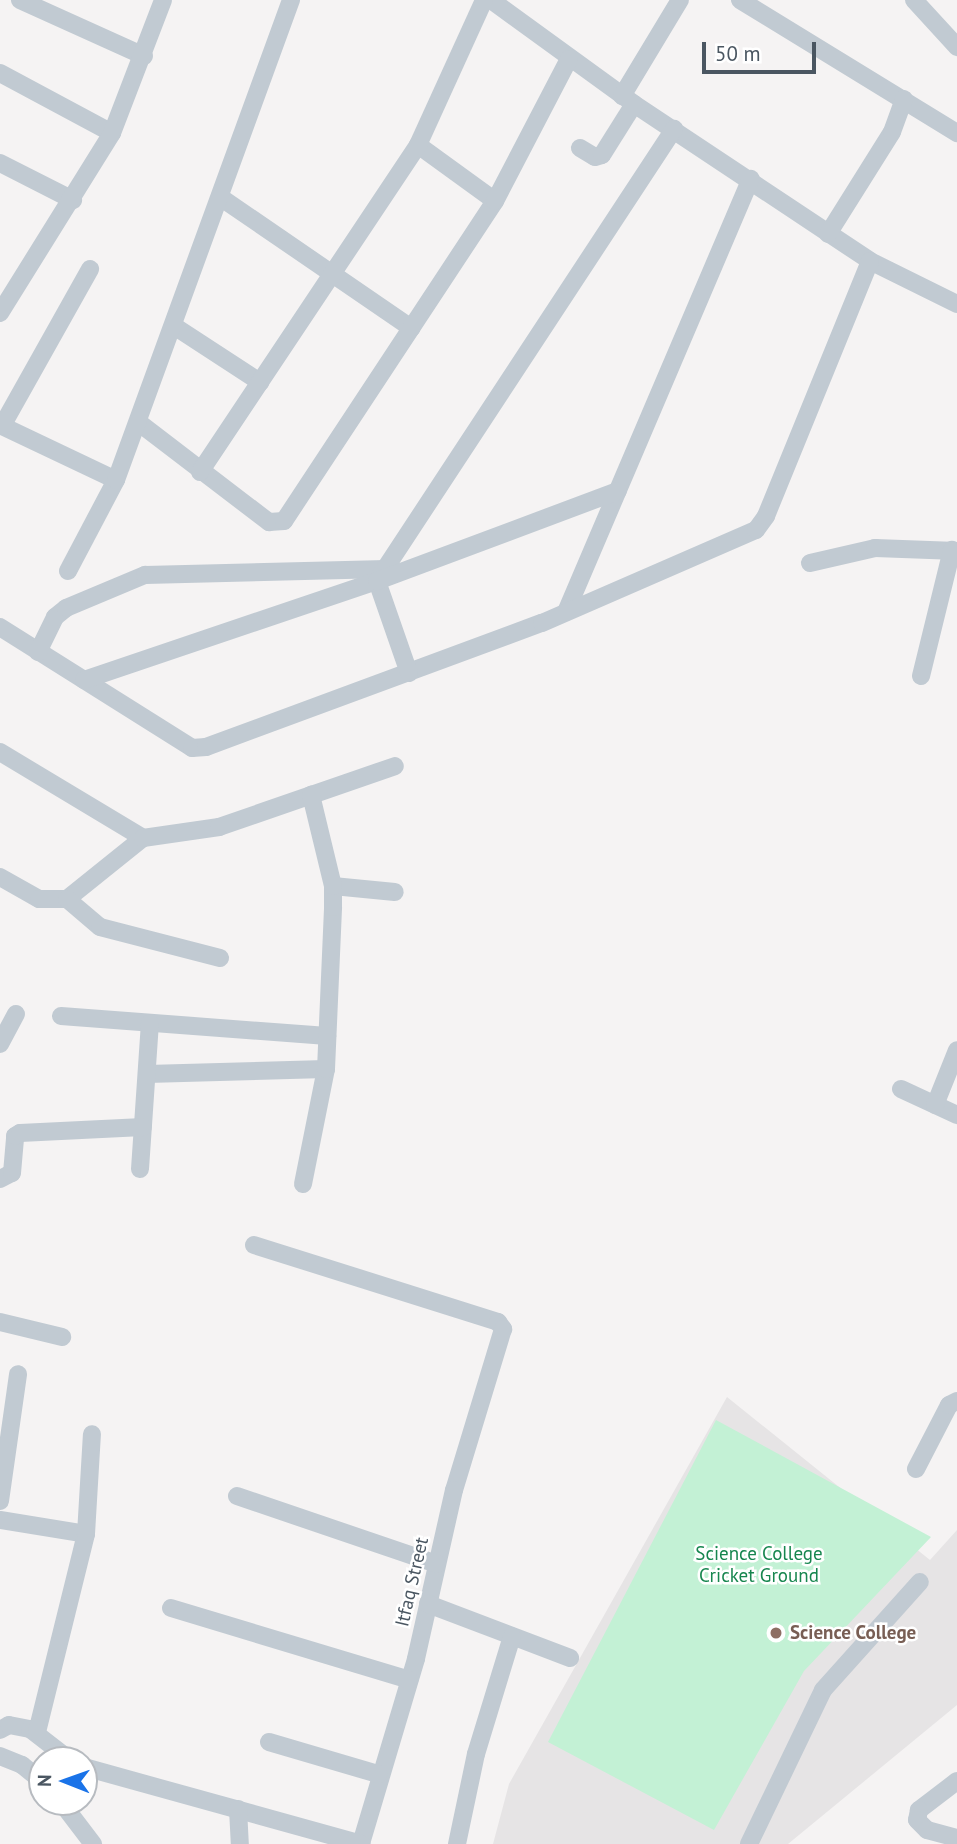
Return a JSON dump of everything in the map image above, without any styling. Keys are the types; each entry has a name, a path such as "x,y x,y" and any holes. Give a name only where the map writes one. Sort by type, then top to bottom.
{"street":[{"path":"20,0 144,56"},
{"path":"0,313 112,134 144,56 163,0"},
{"path":"68,571 116,480 291,0"},
{"path":"200,472 418,145 484,0"},
{"path":"491,0 628,100 751,179 828,234 870,261 957,304"},
{"path":"580,148 595,157 602,155 680,0"},
{"path":"740,0 957,133"},
{"path":"915,0 957,47"},
{"path":"138,422 200,472 269,522 284,521 495,201 569,59"},
{"path":"0,73 112,134"},
{"path":"828,234 892,132 904,99"},
{"path":"409,673 382,575 674,129"},
{"path":"418,145 495,201"},
{"path":"0,163 73,200"},
{"path":"566,612 751,179"},
{"path":"220,197 411,328"},
{"path":"0,627 192,748 206,747 566,612 756,530 766,516 870,261"},
{"path":"90,270 1,426 116,480"},
{"path":"174,326 260,382"},
{"path":"83,680 618,491"},
{"path":"810,564 875,548 954,550 921,676"},
{"path":"38,652 55,617 66,608 145,575 382,575"},
{"path":"0,752 144,838"},
{"path":"0,877 39,899 67,899 144,838 219,827 395,766"},
{"path":"303,1184 326,1069 332,887 311,795"},
{"path":"332,887 395,892"},
{"path":"67,899 100,928 220,958"},
{"path":"0,1044 16,1014"},
{"path":"61,1016 327,1036"},
{"path":"140,1169 150,1023"},
{"path":"934,1105 957,1050"},
{"path":"147,1074 326,1069"},
{"path":"901,1089 957,1115"},
{"path":"0,1180 12,1173 15,1136 20,1133 143,1127"},
{"name":"Itfaq Street","path":"254,1245 498,1322 503,1329 454,1490 410,1681 378,1774 361,1844"},
{"path":"0,1322 62,1337"},
{"path":"0,1502 18,1374"},
{"path":"916,1469 949,1405 957,1401"},
{"path":"37,1732 86,1534 92,1434"},
{"path":"237,1496 437,1564"},
{"path":"0,1520 86,1534"},
{"path":"750,1844 823,1690 920,1582"},
{"path":"428,1604 570,1658"},
{"path":"171,1608 410,1681"},
{"path":"457,1844 476,1754 512,1636"},
{"path":"0,1730 9,1726 37,1732 54,1746"},
{"path":"269,1742 378,1774"},
{"path":"0,1756 28,1770"},
{"path":"98,1771 361,1844"},
{"path":"957,1782 919,1810 917,1819 927,1830 957,1838"},
{"path":"238,1809 240,1844"},
{"path":"72,1816 93,1844"}],"shaded area":[{"name":"Science College","path":"727,1397 930,1560 957,1530 957,1705 788,1844 493,1844 509,1784"}],"green space":[{"name":"Science College Cricket Ground","path":"716,1420 931,1537 804,1671 714,1830 548,1742"}],"place":[{"name":"Science College","path":"776,1633"}]}
